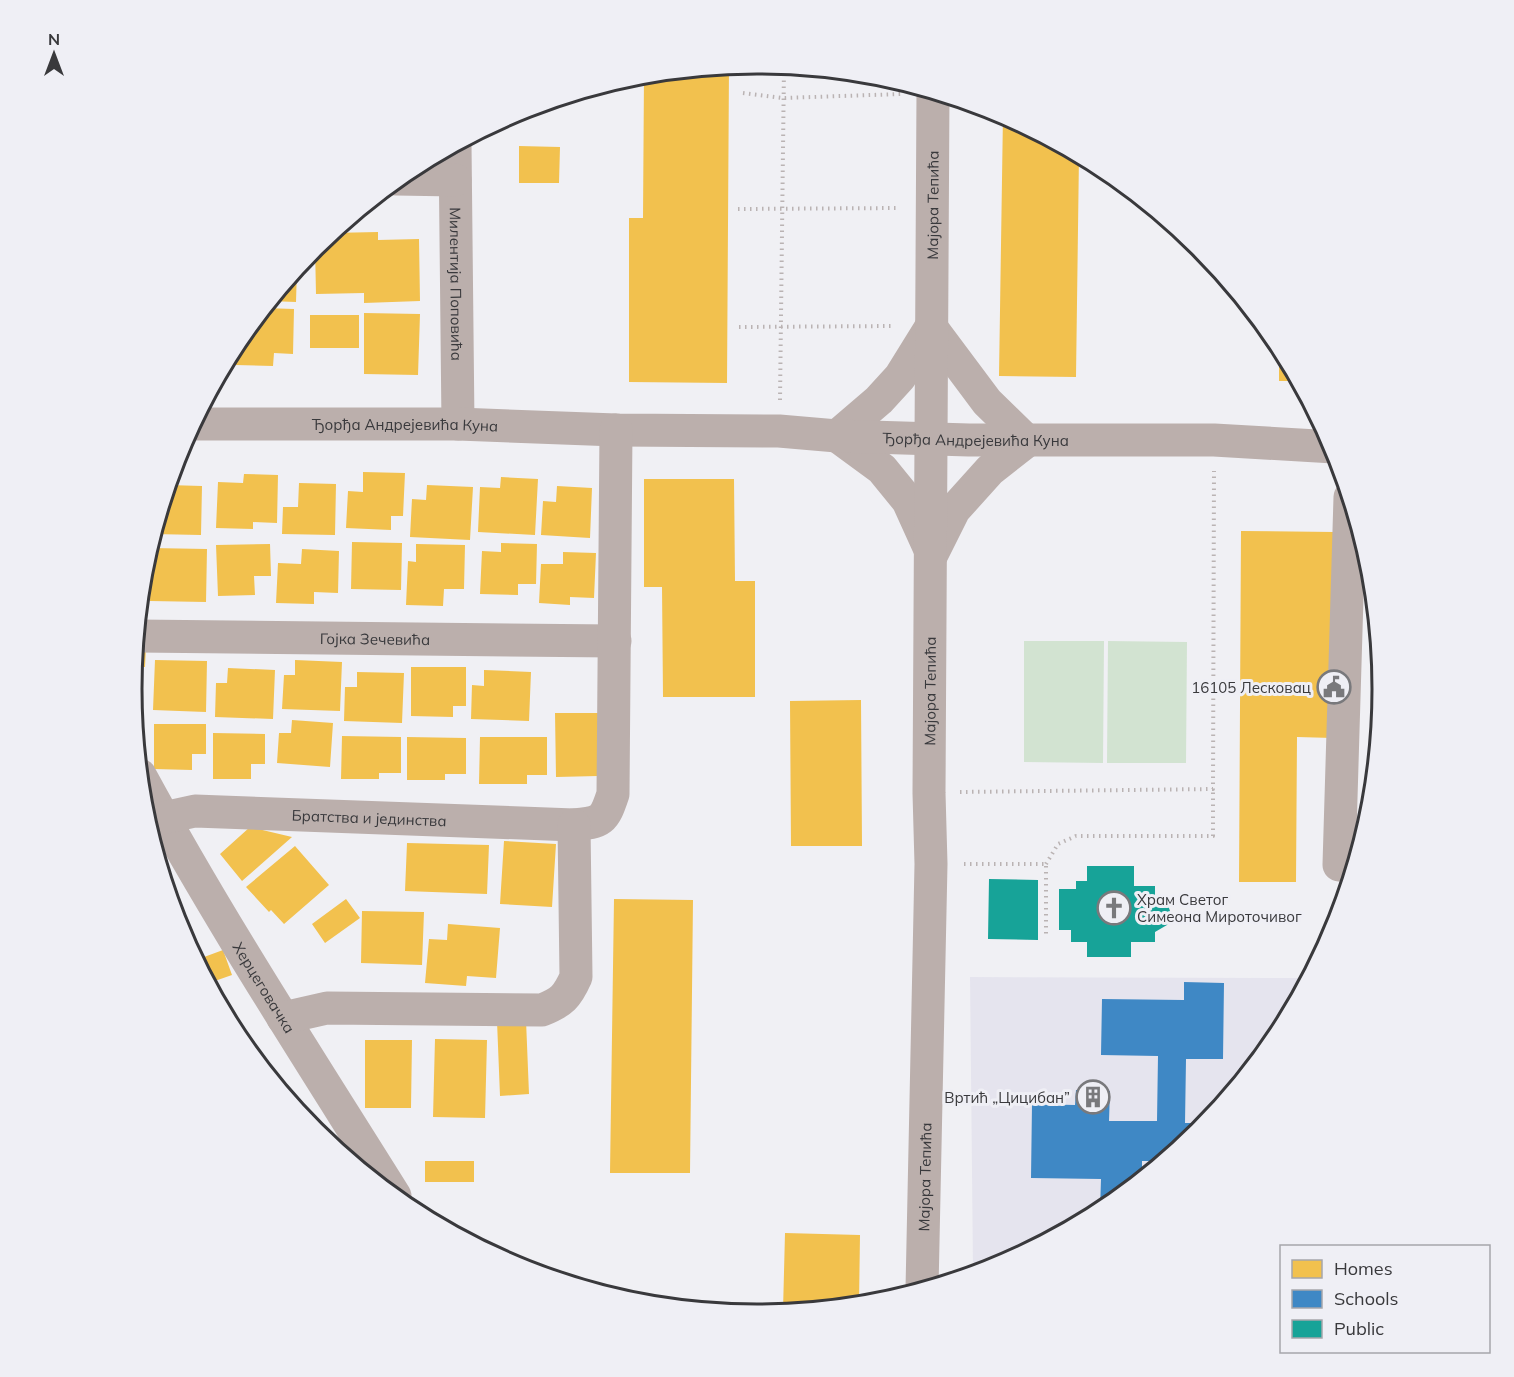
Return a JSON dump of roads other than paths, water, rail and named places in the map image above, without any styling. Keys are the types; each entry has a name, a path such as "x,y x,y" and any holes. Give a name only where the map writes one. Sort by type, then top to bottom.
{"street":[{"name":"Мајора Тепића","path":"917,94 916,326 932,439 929,793 931,864 922,1281"},
{"name":"Милентија Поповића","path":"455,153 458,424"},
{"path":"412,179 455,180"},
{"path":"916,326 987,402 1028,441 990,470 954,510 932,554 908,501 882,469 837,436 879,400 900,377 916,326"},
{"name":"Ђорђа Андрејевића Куна","path":"202,424 458,424 616,430 779,431 837,436 932,439 1214,440 1322,446"},
{"path":"283,1018 327,1008 542,1010 558,1004 568,994 576,977 574,825 595,823 607,813 613,794 616,430"},
{"path":"1339,865 1349,523"},
{"name":"Гојка Зечевића","path":"144,636 615,641"},
{"name":"Херцеговачка","path":"152,798 283,1018 382,1175"},
{"name":"Братства и јединства","path":"163,818 195,811 574,825"}],"place":[{"name":"16105 Лесковац","path":"1334,687"},
{"name":"Храм Светог Симеона Мироточивог","path":"1114,908"},
{"name":"Вртић „Цицибан”","path":"1093,1097"}]}
